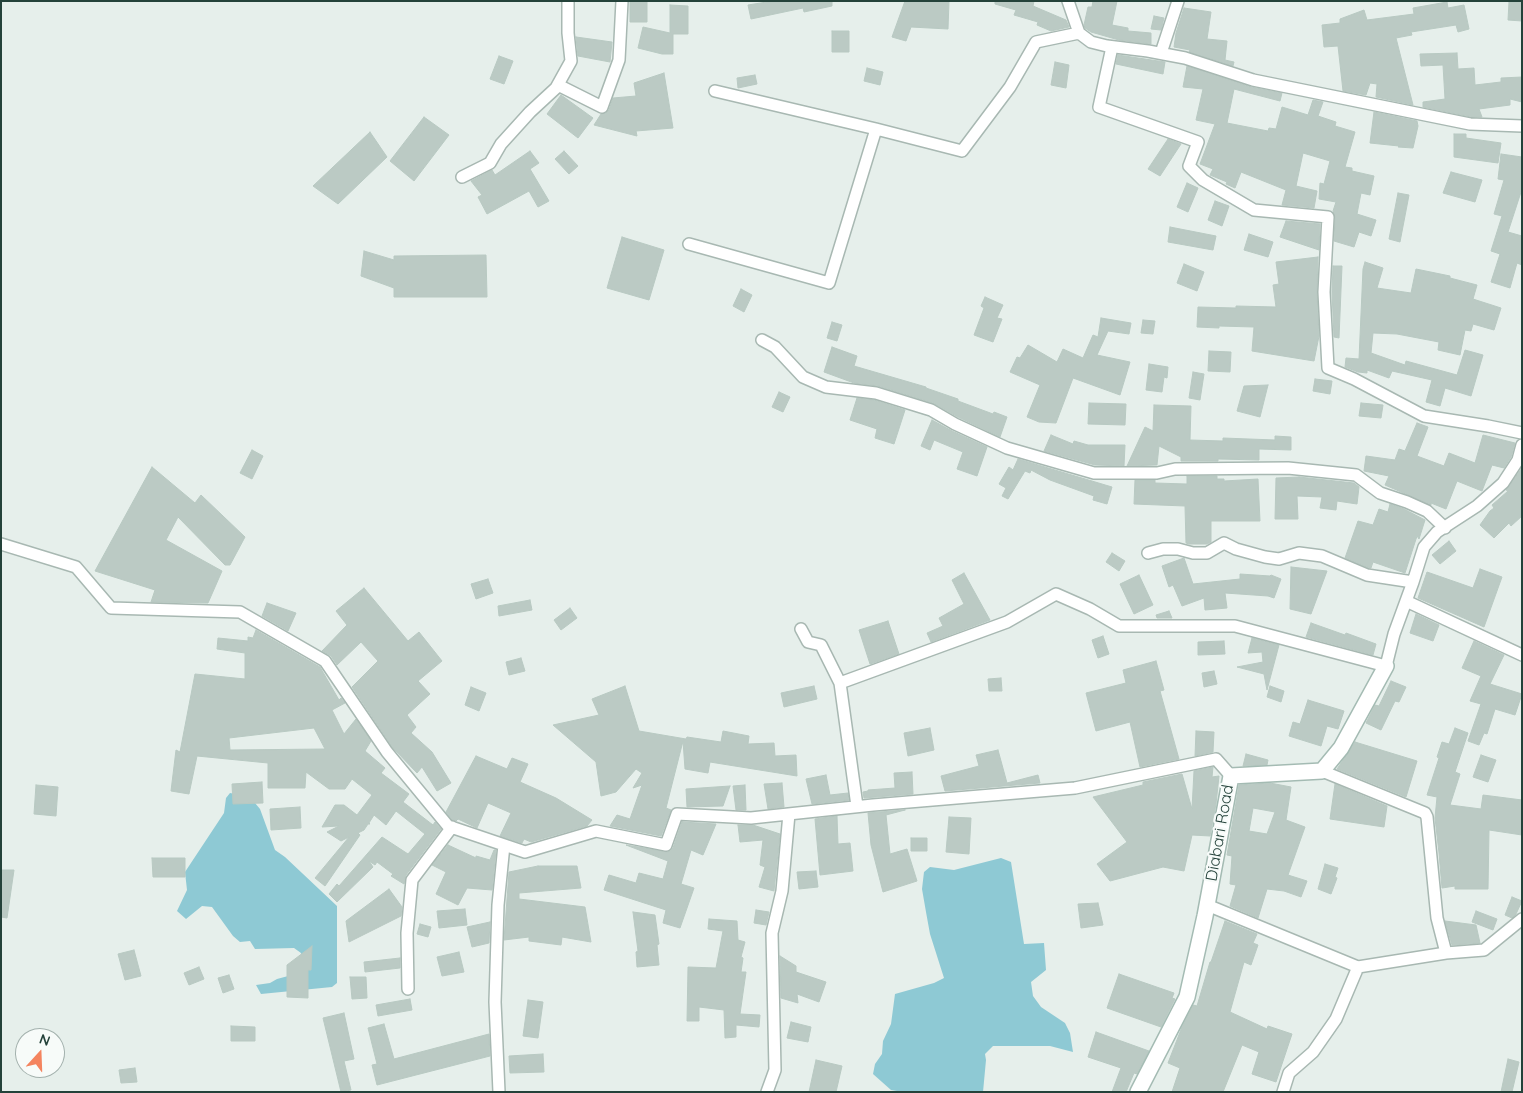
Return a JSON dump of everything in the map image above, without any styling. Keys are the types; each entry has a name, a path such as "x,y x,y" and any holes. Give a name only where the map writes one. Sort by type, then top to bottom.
{"street":[{"path":"462,177 490,163 501,144 558,85 571,61 568,33 568,1"},
{"path":"558,85 602,107 619,60 622,1"},
{"path":"1068,1 1079,33 1091,42 1185,58 1253,80 1470,124 1522,126"},
{"path":"1161,53 1178,1"},
{"path":"714,91 876,128 962,151 1010,87 1036,42 1079,33"},
{"path":"1112,47 1099,106 1198,142 1189,166 1203,180 1254,210 1328,217 1324,292 1328,368 1354,379 1424,416 1522,433"},
{"path":"690,244 829,283 876,128"},
{"path":"762,340 774,347 803,377 826,387 876,393 931,410 1007,448 1094,473 1157,473 1175,470 1279,468 1356,475 1380,493 1427,511 1445,528"},
{"path":"1446,953 1437,918 1427,817 1425,813 1322,771 1341,748 1386,666 1394,634 1424,547 1437,532 1477,506 1502,483 1518,460 1522,445"},
{"path":"1148,552 1178,549 1207,554 1224,543 1236,549 1279,559 1299,552 1322,556 1366,575 1413,582"},
{"path":"1,544 76,567 111,608 240,612 325,661 387,752 448,826 524,852 596,831 666,846 677,814 751,818 857,806 1075,788 1216,759 1231,776"},
{"path":"840,683 1006,622 1056,594 1090,609 1120,626 1235,626 1386,666"},
{"path":"1406,602 1522,655"},
{"path":"801,629 808,642 822,645 840,683 857,806"},
{"name":"Diabari Road","path":"1138,1092 1187,997 1207,905 1231,776 1322,771"},
{"path":"767,1092 775,1070 772,933 782,890 789,814"},
{"path":"408,989 407,932 412,880 452,827"},
{"path":"499,1092 495,1002 498,905 504,845"},
{"path":"1207,905 1358,967 1446,953 1484,950 1522,918"},
{"path":"1282,1092 1288,1073 1313,1052 1336,1019 1358,967"}],"water":[{"path":"230,793 250,797 260,809 275,850 285,857 337,906 337,983 332,987 261,994 256,985 270,983 277,979 303,972 301,953 294,948 255,949 250,941 240,942 233,936 212,907 202,906 186,919 177,911 187,890 185,872 224,813 226,798"},
{"path":"1001,858 1011,862 1024,944 1044,943 1046,970 1031,982 1033,996 1041,1007 1065,1023 1070,1033 1073,1052 1050,1046 993,1046 985,1054 983,1092 903,1092 891,1090 873,1074 875,1064 882,1054 883,1041 891,1024 895,994 934,983 944,978 930,934 922,889 924,872 930,867 954,870"}],"building":[{"path":"630,1 647,1 647,22 630,22"},
{"path":"773,1 832,1 832,6 804,12 803,8 751,19 748,5"},
{"path":"905,1 949,1 948,29 911,27 906,41 892,37"},
{"path":"995,1 1034,1 1033,6 1066,20 1069,27 1051,31 1037,25 1038,22 1014,15 1016,10 995,4"},
{"path":"1093,1 1117,1 1112,25 1128,28 1128,31 1151,33 1151,44 1119,40 1091,32 1085,28 1088,7 1092,7"},
{"path":"1447,2 1448,8 1464,5 1469,29 1458,32 1456,25 1411,32 1412,35 1396,38 1413,105 1376,97 1377,84 1370,83 1366,95 1343,91 1338,46 1324,47 1322,25 1340,23 1340,19 1364,10 1367,20 1414,14 1413,8"},
{"path":"1509,2 1522,2 1522,21 1508,20"},
{"path":"670,5 688,6 688,34 673,34 673,54 662,54 638,48 643,27 670,33"},
{"path":"1184,8 1211,12 1207,39 1227,41 1225,60 1234,62 1233,66 1189,52 1190,50 1174,47 1176,33"},
{"path":"1154,16 1164,18 1161,30 1151,29"},
{"path":"832,31 849,31 849,52 832,52"},
{"path":"576,37 612,42 610,62 578,56"},
{"path":"1457,53 1458,69 1474,68 1475,85 1501,82 1501,78 1522,77 1522,102 1510,99 1510,105 1479,109 1482,117 1471,117 1423,107 1423,102 1445,99 1443,65 1421,66 1420,54"},
{"path":"1118,55 1165,62 1163,74 1116,64"},
{"path":"499,56 513,61 504,84 490,79"},
{"path":"1055,62 1069,65 1066,88 1051,85"},
{"path":"1187,66 1251,87 1282,93 1280,101 1234,89 1227,123 1268,131 1269,128 1276,129 1282,107 1308,115 1313,100 1323,102 1318,116 1336,122 1335,126 1355,132 1345,167 1352,168 1352,171 1374,176 1370,195 1361,193 1357,214 1376,220 1371,236 1359,232 1354,247 1334,241 1335,217 1333,211 1336,202 1319,199 1320,183 1324,184 1330,161 1303,153 1296,186 1317,191 1314,208 1282,205 1286,190 1241,172 1235,188 1226,184 1227,182 1210,175 1213,169 1200,164 1215,124 1196,120 1203,89 1183,87"},
{"path":"867,68 883,72 880,85 864,81"},
{"path":"664,73 673,128 636,131 637,136 594,125 601,114 609,110 613,98 636,96 634,83"},
{"path":"755,75 757,84 738,88 737,78"},
{"path":"561,95 593,118 578,138 547,114"},
{"path":"1374,112 1417,121 1418,126 1413,148 1370,143"},
{"path":"424,117 449,135 414,181 390,161"},
{"path":"370,132 387,157 338,204 313,186"},
{"path":"1454,134 1466,134 1466,138 1501,143 1498,163 1454,157"},
{"path":"1168,139 1181,144 1160,176 1148,169"},
{"path":"530,151 539,163 530,169 549,201 538,207 529,191 487,214 478,197 482,195 471,181 492,170 495,175"},
{"path":"564,151 578,166 569,174 555,159"},
{"path":"1501,154 1522,157 1522,189 1508,232 1522,236 1522,265 1517,263 1510,288 1491,282 1500,254 1491,251 1502,216 1494,214 1504,180 1498,179"},
{"path":"1451,172 1482,180 1475,202 1443,193"},
{"path":"1187,183 1198,188 1188,212 1177,207"},
{"path":"1398,193 1409,195 1400,242 1389,239"},
{"path":"1215,201 1229,206 1222,226 1208,220"},
{"path":"1286,221 1320,224 1319,250 1280,237"},
{"path":"1170,227 1216,236 1213,250 1168,242"},
{"path":"1249,234 1273,242 1268,257 1244,250"},
{"path":"622,237 664,250 649,300 607,288"},
{"path":"364,251 394,260 394,256 486,255 487,297 394,297 394,288 361,276"},
{"path":"1318,257 1319,336 1314,361 1252,351 1254,327 1197,327 1198,307 1276,307 1273,285 1279,284 1276,262"},
{"path":"1365,262 1383,268 1377,288 1411,293 1416,269 1450,276 1450,278 1477,285 1473,299 1501,308 1494,330 1473,324 1471,331 1465,330 1460,355 1438,350 1439,342 1397,334 1373,333 1371,353 1405,365 1406,361 1457,375 1465,350 1483,355 1471,396 1445,388 1440,406 1426,402 1432,380 1392,371 1389,378 1367,370 1367,373 1358,372 1345,367 1346,358 1359,359 1363,269"},
{"path":"1184,264 1204,272 1197,291 1177,283"},
{"path":"1333,266 1342,266 1339,338 1334,337"},
{"path":"741,289 752,295 744,312 733,306"},
{"path":"985,297 1003,305 997,318 1002,319 993,342 974,335 984,308 981,306"},
{"path":"1101,318 1131,323 1129,334 1108,331 1097,355 1130,362 1120,395 1073,378 1056,423 1039,422 1027,417 1040,385 1010,372 1017,357 1020,358 1028,345 1057,362 1063,349 1083,358 1093,335 1098,337"},
{"path":"1143,320 1155,321 1153,334 1141,333"},
{"path":"832,322 842,325 837,341 827,338"},
{"path":"832,347 857,356 854,366 926,387 993,414 994,412 1007,417 1000,437 933,403 878,386 854,383 824,372"},
{"path":"1209,351 1231,352 1230,372 1208,371"},
{"path":"1149,364 1168,367 1167,378 1164,377 1162,392 1146,390"},
{"path":"1193,372 1204,374 1200,400 1189,398"},
{"path":"1315,379 1332,381 1330,394 1313,391"},
{"path":"1268,385 1260,417 1237,411 1244,386"},
{"path":"779,392 790,397 783,412 772,407"},
{"path":"857,398 874,400 905,410 894,444 875,438 877,429 850,420"},
{"path":"1089,403 1126,404 1125,425 1088,424"},
{"path":"1361,403 1383,405 1381,418 1359,416"},
{"path":"1154,405 1191,406 1190,440 1223,441 1223,438 1275,440 1275,436 1291,437 1291,450 1259,449 1259,460 1218,459 1218,461 1181,461 1181,457 1159,446 1157,465 1127,466 1145,427 1153,431"},
{"path":"932,420 987,447 977,476 957,469 963,452 934,440 930,450 921,446"},
{"path":"1417,423 1428,427 1417,456 1444,466 1449,453 1475,463 1483,435 1515,443 1511,457 1504,468 1492,465 1482,491 1457,481 1446,509 1431,503 1431,505 1385,485 1389,476 1364,471 1366,456 1395,460 1399,449 1405,451"},
{"path":"1051,435 1073,444 1074,441 1088,445 1125,445 1124,466 1095,465 1044,451"},
{"path":"252,450 263,456 252,479 240,473"},
{"path":"1018,459 1112,487 1107,504 1093,500 1094,496 1050,480 1031,470 1030,473 1025,471 1008,499 1002,496 1006,488 999,484 1009,467 1013,470"},
{"path":"152,467 195,503 201,495 245,537 230,565 225,565 178,517 166,540 222,571 208,603 151,602 155,590 95,571"},
{"path":"1522,468 1522,516 1511,526 1509,523 1494,538 1480,525 1494,508 1492,505 1508,491 1506,490"},
{"path":"1187,476 1217,476 1217,479 1224,479 1224,481 1258,479 1260,521 1211,521 1211,542 1207,544 1189,544 1186,543 1185,506 1134,504 1135,480 1155,480 1155,483 1187,484"},
{"path":"1299,477 1354,483 1359,487 1357,504 1337,501 1336,510 1320,508 1322,497 1297,496 1298,519 1275,519 1276,478"},
{"path":"1390,504 1425,520 1419,539 1417,536 1405,573 1373,562 1371,568 1369,568 1345,558 1358,521 1373,525 1379,509 1388,512"},
{"path":"1449,541 1456,551 1440,564 1432,555"},
{"path":"1112,553 1125,561 1119,571 1106,562"},
{"path":"1184,558 1193,584 1240,579 1240,574 1271,575 1281,579 1274,598 1225,593 1227,608 1205,610 1204,598 1182,606 1173,585 1169,587 1162,566"},
{"path":"1291,567 1327,571 1311,614 1290,609"},
{"path":"1480,569 1502,577 1484,627 1418,598 1427,572 1473,588"},
{"path":"964,573 990,620 931,642 927,633 943,626 939,618 964,604 952,580"},
{"path":"1139,575 1153,605 1134,614 1120,584"},
{"path":"488,579 493,593 476,599 471,584"},
{"path":"364,588 408,641 419,632 442,661 418,681 430,694 407,715 416,727 411,733 432,752 451,783 437,791 422,767 417,773 393,748 352,687 378,661 361,642 337,665 331,656 322,651 347,625 336,611"},
{"path":"530,600 532,610 499,616 498,606"},
{"path":"267,603 296,613 288,631 262,616"},
{"path":"570,608 577,618 561,630 554,620"},
{"path":"1169,611 1172,618 1157,618 1156,615"},
{"path":"1416,614 1439,625 1433,641 1410,633"},
{"path":"888,621 899,654 870,664 859,630"},
{"path":"1311,623 1376,644 1373,655 1306,637"},
{"path":"256,630 320,667 339,700 341,698 345,703 332,710 344,734 356,719 371,741 365,751 385,768 381,773 409,794 403,802 433,825 435,822 441,829 406,875 404,884 391,876 393,874 377,862 375,865 369,861 373,867 337,902 329,894 337,884 339,886 382,837 408,854 425,834 396,811 386,825 374,815 370,824 358,833 360,835 325,886 315,878 349,837 341,841 327,832 339,826 322,827 335,805 344,805 357,815 372,795 352,779 345,789 329,789 306,772 305,788 268,788 268,763 197,756 189,794 171,791 176,750 180,752 195,674 245,679 245,653 217,649 218,638 248,641 248,637 253,638","holes":["314,728 325,749 230,750 229,738"]},
{"path":"1103,636 1109,654 1098,658 1092,640"},
{"path":"1252,638 1279,645 1267,690 1264,674 1237,667 1263,662 1262,652 1248,653"},
{"path":"1224,641 1225,654 1198,655 1198,642"},
{"path":"1474,641 1504,655 1490,684 1522,694 1515,715 1495,709 1487,734 1484,733 1479,745 1468,741 1481,704 1470,701 1481,676 1462,668"},
{"path":"521,658 525,671 509,675 506,662"},
{"path":"1156,661 1164,690 1160,691 1179,759 1140,767 1130,722 1096,731 1086,693 1126,683 1123,670"},
{"path":"1214,671 1217,684 1204,687 1202,673"},
{"path":"1001,678 1002,691 989,691 988,679"},
{"path":"1391,681 1406,687 1399,702 1395,701 1381,730 1366,723 1375,705 1379,706"},
{"path":"625,686 639,731 686,739 687,737 721,742 723,731 749,736 748,744 774,743 775,756 796,755 797,776 710,762 708,773 685,769 683,741 666,808 671,810 661,836 610,826 617,815 630,819 642,785 633,788 642,773 636,769 616,792 601,796 596,762 553,725 599,715 592,699"},
{"path":"814,686 817,699 784,707 781,693"},
{"path":"1270,686 1284,691 1281,702 1267,697"},
{"path":"471,687 486,693 479,711 465,705"},
{"path":"1308,700 1344,711 1338,729 1327,726 1321,746 1289,736 1293,722 1300,724"},
{"path":"930,728 934,750 908,756 904,733"},
{"path":"1455,728 1468,733 1455,772 1460,774 1450,805 1481,809 1483,795 1522,800 1522,835 1489,830 1488,889 1455,889 1455,886 1442,888 1435,818 1437,797 1427,795 1442,742 1449,744"},
{"path":"1196,731 1214,732 1213,752 1195,756"},
{"path":"1355,742 1417,761 1406,797 1337,769"},
{"path":"998,750 1007,783 1038,775 1040,783 945,791 941,776 979,766 976,755"},
{"path":"1246,754 1268,760 1267,765 1243,766"},
{"path":"1481,755 1496,760 1488,782 1473,777"},
{"path":"476,756 507,769 512,758 528,764 520,782 556,798 592,820 587,826 531,842 524,839 522,843 500,836 511,813 488,803 477,828 458,819 456,821 452,820 446,812"},
{"path":"1213,767 1212,777 1219,776 1210,836 1192,835 1184,871 1163,867 1110,881 1097,864 1127,842 1093,797 1143,785 1143,782 1182,774 1192,809 1194,771"},
{"path":"912,772 913,794 864,798 863,792 868,790 895,788 894,773"},
{"path":"826,775 830,795 848,793 849,800 812,804 806,779"},
{"path":"262,782 263,803 233,804 232,784"},
{"path":"782,783 784,807 768,809 764,784"},
{"path":"1270,783 1291,787 1286,820 1305,827 1288,875 1307,881 1301,897 1284,891 1267,889 1258,918 1230,906 1236,885 1230,884 1232,856 1227,855 1239,785","holes":["1253,808 1275,812 1267,834 1249,831"]},
{"path":"1335,784 1387,806 1384,827 1330,819"},
{"path":"36,785 58,787 56,816 34,814"},
{"path":"745,785 746,810 736,810 733,786"},
{"path":"730,786 723,806 687,807 686,789"},
{"path":"300,807 301,828 271,830 270,809"},
{"path":"905,810 886,815 890,854 907,849 917,881 883,892 871,845 868,813"},
{"path":"837,816 838,844 850,843 853,871 820,875 815,819"},
{"path":"949,817 971,818 969,854 946,852"},
{"path":"682,822 716,824 703,855 691,850 681,884 694,888 680,928 663,923 666,910 604,890 609,875 636,883 639,873 663,879 668,861 626,845 668,852 673,848"},
{"path":"738,825 753,825 780,834 774,891 759,887 765,867 760,865 763,840 740,842"},
{"path":"911,838 927,838 927,851 911,851"},
{"path":"448,845 476,858 476,856 490,860 494,850 496,850 492,890 467,888 458,905 436,894 446,872 432,865"},
{"path":"152,858 185,858 185,877 153,877"},
{"path":"1325,864 1338,868 1335,877 1337,878 1331,894 1318,889"},
{"path":"538,866 577,866 581,888 519,893 519,899 585,907 591,942 562,937 561,945 529,941 529,937 504,940 509,872"},
{"path":"1,870 14,870 7,918 1,917"},
{"path":"816,871 818,887 799,889 797,872"},
{"path":"389,889 402,907 401,916 349,942 346,921"},
{"path":"1512,897 1522,901 1512,918 1505,915"},
{"path":"1098,903 1103,925 1081,928 1078,904"},
{"path":"465,909 467,925 439,928 437,911"},
{"path":"756,910 769,912 766,925 754,923"},
{"path":"1476,911 1497,919 1493,930 1472,922"},
{"path":"633,912 655,915 659,944 657,945 659,965 637,967 636,952 638,951"},
{"path":"709,919 737,921 738,940 745,942 741,957 743,958 741,972 746,972 740,1014 760,1015 759,1027 736,1025 736,1037 725,1038 724,1010 699,1007 699,1021 687,1021 688,967 716,968 723,931 708,929"},
{"path":"1225,921 1257,934 1253,943 1258,945 1251,965 1244,962 1230,1012 1267,1029 1268,1026 1292,1034 1276,1082 1252,1074 1259,1052 1242,1045 1223,1092 1172,1092 1180,1068 1168,1063 1193,1005 1197,1006"},
{"path":"1445,921 1476,925 1480,943 1452,945"},
{"path":"490,922 489,943 472,947 467,927"},
{"path":"420,924 431,927 428,937 417,934"},
{"path":"312,946 311,970 308,970 308,998 287,997 287,965"},
{"path":"134,950 141,976 125,980 118,954"},
{"path":"459,952 464,972 442,976 437,957"},
{"path":"780,956 796,966 796,972 826,982 819,1002 797,994 798,1003 781,998"},
{"path":"400,958 400,968 365,972 364,962"},
{"path":"199,967 204,979 189,985 184,973"},
{"path":"1119,974 1174,993 1172,998 1175,999 1161,1027 1107,1008"},
{"path":"229,975 234,989 223,993 218,978"},
{"path":"350,977 366,977 367,998 352,999"},
{"path":"410,999 412,1010 378,1016 376,1005"},
{"path":"528,1000 543,1002 538,1038 523,1036"},
{"path":"344,1013 354,1059 344,1061 351,1090 341,1092 323,1018"},
{"path":"791,1022 811,1027 808,1042 787,1038"},
{"path":"384,1024 394,1059 489,1034 490,1056 377,1085 372,1065 377,1064 368,1028"},
{"path":"231,1026 255,1027 255,1041 231,1041"},
{"path":"1096,1032 1149,1051 1137,1074 1134,1073 1126,1092 1112,1092 1121,1068 1088,1057"},
{"path":"543,1054 544,1072 510,1073 509,1056"},
{"path":"1508,1059 1519,1062 1512,1092 1501,1092"},
{"path":"816,1060 842,1066 836,1092 809,1092"},
{"path":"135,1068 137,1082 121,1083 119,1070"}]}
